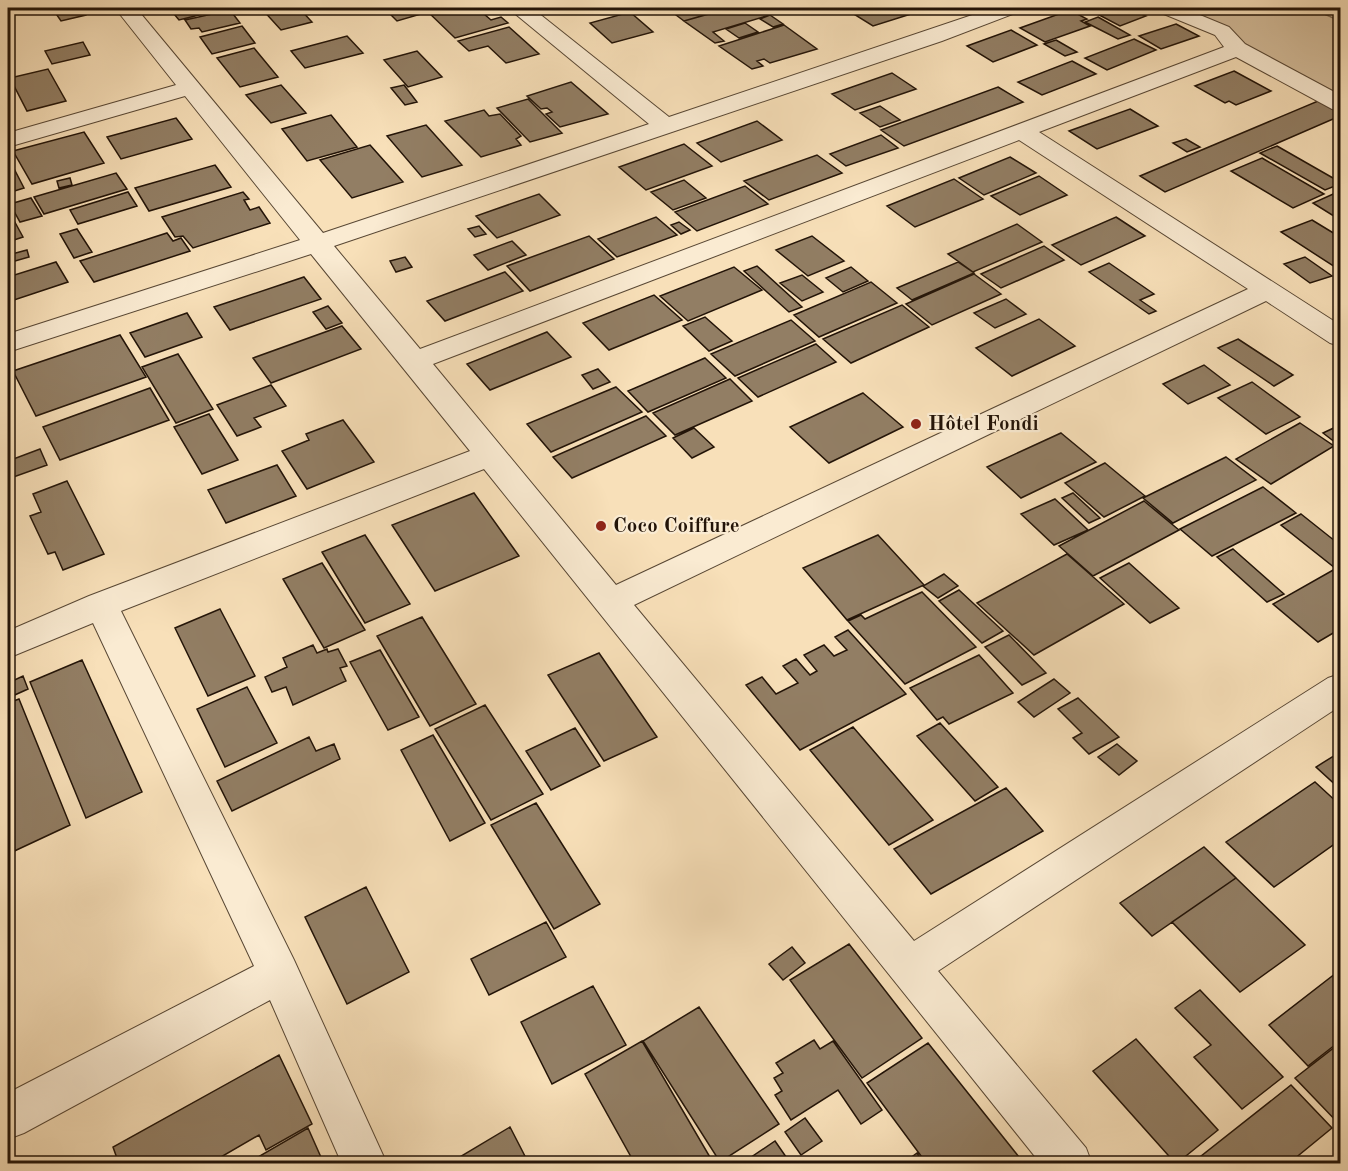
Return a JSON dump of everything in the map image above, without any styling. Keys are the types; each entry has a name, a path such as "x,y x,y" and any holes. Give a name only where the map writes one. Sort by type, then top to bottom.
{"street":[{"path":"125,8 1070,1164"},
{"path":"520,8 666,126"},
{"path":"8,343 318,243 1011,8"},
{"path":"1167,8 1222,31 1237,49 1341,104"},
{"path":"414,361 1237,49"},
{"path":"8,140 190,88"},
{"path":"1022,131 1341,337"},
{"path":"610,602 1268,290"},
{"path":"8,645 101,605 490,455"},
{"path":"101,605 279,974 365,1164"},
{"path":"909,967 1341,688"},
{"path":"8,1118 279,974"}],"shaded area":[{"path":"1173,8 1311,8 1340,21 1340,96"}],"building":[{"path":"52,8 88,9 86,15 61,21"},
{"path":"169,8 207,8 211,12 179,20"},
{"path":"212,8 232,8 216,13"},
{"path":"232,8 252,8 254,10 237,14"},
{"path":"261,8 299,8 312,22 281,30"},
{"path":"401,8 423,8 428,12 397,21 387,11"},
{"path":"445,8 477,8 491,20 501,17 508,23 455,38 428,12"},
{"path":"729,8 684,21 668,9"},
{"path":"730,8 759,8 770,15 713,32 724,41 715,43 684,21"},
{"path":"844,8 930,8 873,26"},
{"path":"1086,8 1129,8 1146,16 1120,26"},
{"path":"230,10 240,23 202,32 199,28 191,29 185,20"},
{"path":"1070,10 1087,19 1081,21 1090,26 1045,42 1020,28"},
{"path":"630,12 653,32 612,43 590,23"},
{"path":"770,15 783,24 773,27 760,19"},
{"path":"1098,17 1130,35 1118,39 1085,22"},
{"path":"745,23 758,32 739,38 726,29"},
{"path":"1176,24 1199,36 1161,49 1139,36"},
{"path":"784,25 817,49 770,63 764,59 757,61 763,66 752,69 719,46"},
{"path":"242,26 255,43 212,54 200,37"},
{"path":"509,27 539,54 506,63 488,46 469,51 458,41"},
{"path":"1011,30 1037,45 993,62 967,46"},
{"path":"347,36 363,53 305,68 291,51"},
{"path":"1134,39 1156,50 1107,70 1085,58"},
{"path":"1056,40 1077,52 1065,56 1044,44"},
{"path":"83,42 90,55 52,64 45,51"},
{"path":"254,48 278,77 240,87 217,58"},
{"path":"417,51 442,77 408,87 384,60"},
{"path":"1072,61 1096,74 1042,95 1018,82"},
{"path":"48,69 66,101 27,111 10,78"},
{"path":"1234,71 1271,91 1236,105 1229,101 1225,103 1195,86"},
{"path":"892,73 916,89 855,110 832,94"},
{"path":"571,82 608,114 560,127 546,114 552,112 547,108 541,109 527,96"},
{"path":"281,85 306,113 271,123 246,95"},
{"path":"404,85 417,102 405,105 391,88"},
{"path":"998,87 1023,102 904,146 881,130"},
{"path":"528,99 562,133 530,142 497,108"},
{"path":"1318,101 1340,113 1340,116 1165,192 1140,176"},
{"path":"880,106 900,120 880,127 860,113"},
{"path":"1130,109 1158,126 1097,149 1069,131"},
{"path":"484,110 489,116 500,114 521,136 516,139 521,145 481,157 445,121"},
{"path":"331,115 357,147 307,161 282,129"},
{"path":"176,118 192,139 121,159 107,137"},
{"path":"757,121 782,140 721,162 697,143"},
{"path":"426,125 462,165 422,177 387,136"},
{"path":"84,132 104,163 32,184 13,151"},
{"path":"881,135 898,148 846,166 830,154"},
{"path":"1186,139 1200,147 1187,152 1173,143"},
{"path":"684,144 712,166 646,190 619,167"},
{"path":"370,145 403,182 352,198 320,160"},
{"path":"1277,146 1340,184 1325,190 1260,153"},
{"path":"817,155 842,173 769,200 744,181"},
{"path":"8,157 24,188 8,193"},
{"path":"1010,157 1036,173 984,195 959,178"},
{"path":"1262,158 1324,194 1293,208 1231,171"},
{"path":"215,165 231,187 149,211 135,188"},
{"path":"116,173 127,189 44,214 34,197"},
{"path":"1039,176 1067,195 1020,215 991,196"},
{"path":"70,178 72,185 59,188 57,181"},
{"path":"954,179 983,199 915,227 887,206"},
{"path":"684,180 706,198 673,210 651,192"},
{"path":"745,186 768,204 697,231 675,212"},
{"path":"1340,191 1340,220 1313,203"},
{"path":"128,192 137,206 78,224 70,210"},
{"path":"243,192 249,199 244,200 250,210 259,207 270,223 193,248 183,236 175,237 162,217"},
{"path":"539,194 560,215 497,238 476,216"},
{"path":"31,198 42,216 20,222 10,204"},
{"path":"11,215 23,237 8,242 8,216"},
{"path":"656,217 677,235 617,257 598,239"},
{"path":"1116,217 1145,236 1081,265 1052,245"},
{"path":"1312,220 1340,237 1340,268 1338,269 1281,232"},
{"path":"679,222 690,230 681,234 671,225"},
{"path":"1017,224 1042,242 973,272 948,254"},
{"path":"479,226 486,234 475,237 468,229"},
{"path":"77,229 92,252 74,258 60,234"},
{"path":"167,233 173,241 181,238 190,251 94,282 80,261"},
{"path":"589,236 614,259 530,291 507,266"},
{"path":"812,236 844,261 808,276 776,250"},
{"path":"512,241 526,255 488,270 474,255"},
{"path":"1044,246 1064,260 1001,288 981,274"},
{"path":"27,250 29,257 8,263 8,255"},
{"path":"405,257 412,267 396,272 390,261"},
{"path":"1305,257 1332,276 1310,283 1284,264"},
{"path":"56,262 68,282 8,302 8,277"},
{"path":"958,262 974,273 912,300 897,288"},
{"path":"1109,263 1154,294 1140,300 1156,311 1149,314 1089,272"},
{"path":"757,266 802,307 789,312 744,271"},
{"path":"734,267 762,290 688,321 660,296"},
{"path":"851,267 868,281 843,292 826,278"},
{"path":"505,272 523,291 445,321 427,301"},
{"path":"974,274 1001,294 932,325 906,304"},
{"path":"802,275 823,292 802,301 780,283"},
{"path":"304,277 321,299 230,330 214,307"},
{"path":"871,282 897,303 819,337 794,315"},
{"path":"654,295 682,320 609,350 583,323"},
{"path":"1006,299 1026,314 995,328 974,313"},
{"path":"902,305 929,327 851,363 823,339"},
{"path":"328,306 342,323 326,329 313,312"},
{"path":"187,313 202,337 145,357 130,333"},
{"path":"705,317 732,341 709,351 683,326"},
{"path":"1039,319 1075,346 1012,376 976,348"},
{"path":"791,320 815,341 735,376 711,354"},
{"path":"342,326 361,349 271,383 253,358"},
{"path":"547,332 571,357 490,390 467,364"},
{"path":"120,335 146,377 36,416 13,371"},
{"path":"1238,339 1293,375 1274,386 1218,348"},
{"path":"816,344 836,362 758,397 738,378"},
{"path":"178,354 213,409 176,423 142,367"},
{"path":"705,358 726,378 648,412 628,391"},
{"path":"1204,365 1230,385 1188,404 1163,384"},
{"path":"598,369 610,382 593,389 582,375"},
{"path":"730,379 752,401 675,435 653,413"},
{"path":"1252,382 1300,417 1266,434 1218,398"},
{"path":"271,385 286,406 254,418 261,427 237,436 217,405"},
{"path":"616,387 642,412 551,452 527,424"},
{"path":"150,388 169,420 60,460 43,427"},
{"path":"863,393 903,427 829,463 790,427"},
{"path":"209,414 238,460 202,474 174,427"},
{"path":"646,416 666,436 572,478 553,457"},
{"path":"343,420 374,462 307,489 282,451 309,440 306,434"},
{"path":"1300,423 1334,446 1271,484 1236,459"},
{"path":"1340,425 1340,446 1323,433"},
{"path":"694,428 714,447 692,458 673,438"},
{"path":"1061,433 1096,462 1021,498 987,467"},
{"path":"40,449 47,465 8,479 8,461"},
{"path":"1226,457 1256,480 1173,523 1143,498"},
{"path":"1105,463 1145,496 1104,517 1065,483"},
{"path":"277,465 296,496 226,523 208,490"},
{"path":"67,481 104,554 63,570 55,552 48,554 30,516 41,512 33,494"},
{"path":"1263,487 1296,513 1212,556 1180,529"},
{"path":"474,493 519,556 435,591 392,525"},
{"path":"1073,493 1100,518 1089,523 1062,498"},
{"path":"1055,499 1088,530 1054,545 1021,514"},
{"path":"1144,501 1179,530 1093,576 1059,546"},
{"path":"1301,514 1340,545 1340,572 1281,525"},
{"path":"365,535 410,604 365,623 322,552"},
{"path":"878,535 924,585 847,620 803,568"},
{"path":"1233,549 1284,594 1267,602 1217,557"},
{"path":"1067,554 1124,604 1034,655 977,603"},
{"path":"322,563 365,630 324,648 283,579"},
{"path":"1129,563 1179,608 1150,623 1100,578"},
{"path":"1335,569 1340,573 1340,629 1318,642 1273,604"},
{"path":"944,574 958,586 938,598 923,586"},
{"path":"959,590 1003,631 982,643 939,601"},
{"path":"922,592 976,647 905,684 848,621 861,615 865,619"},
{"path":"220,609 255,676 208,696 175,628"},
{"path":"422,617 476,704 430,726 377,636"},
{"path":"848,630 906,694 800,750 746,685 762,677 776,694 798,683 783,666 796,659 810,675 817,671 804,655 824,645 834,656 847,650 835,637"},
{"path":"1009,635 1046,673 1022,685 985,647"},
{"path":"313,645 317,653 327,649 328,652 338,649 347,666 340,668 346,681 293,705 286,687 272,692 265,677 287,667 283,658"},
{"path":"380,650 419,717 388,730 350,662"},
{"path":"599,653 657,737 604,761 548,675"},
{"path":"979,655 1013,693 949,724 943,717 937,720 910,688"},
{"path":"82,660 142,792 86,818 30,682"},
{"path":"23,676 28,689 8,698 8,683"},
{"path":"1054,679 1070,693 1034,717 1018,702"},
{"path":"247,687 277,743 225,767 197,709"},
{"path":"1078,698 1119,737 1089,754 1073,738 1082,733 1058,709"},
{"path":"19,699 70,825 8,854 8,703"},
{"path":"485,705 543,794 491,820 435,729"},
{"path":"940,723 998,787 975,801 917,736"},
{"path":"853,727 933,820 889,845 810,750"},
{"path":"575,728 600,766 551,790 526,751"},
{"path":"433,735 485,823 450,841 401,750"},
{"path":"309,737 316,751 334,744 340,759 232,811 217,781"},
{"path":"1117,744 1137,761 1119,775 1098,757"},
{"path":"1340,752 1340,789 1316,767"},
{"path":"1315,782 1340,805 1340,840 1274,887 1226,842"},
{"path":"1006,788 1043,831 931,894 894,849"},
{"path":"536,803 600,904 554,929 491,825"},
{"path":"1204,847 1236,878 1152,936 1120,903"},
{"path":"1236,878 1305,945 1240,992 1172,922"},
{"path":"366,887 409,972 347,1004 305,917"},
{"path":"546,922 566,957 489,995 471,959"},
{"path":"849,944 922,1038 862,1078 790,980"},
{"path":"792,947 805,963 783,980 769,964"},
{"path":"1340,970 1340,1041 1308,1066 1269,1025"},
{"path":"593,986 626,1045 552,1084 521,1022"},
{"path":"1200,990 1283,1077 1242,1109 1194,1057 1211,1045 1175,1008"},
{"path":"699,1007 779,1124 720,1162 643,1041"},
{"path":"1136,1039 1218,1130 1176,1164 1093,1071"},
{"path":"814,1040 820,1049 833,1041 882,1110 861,1124 838,1090 791,1120 775,1095 782,1091 774,1078 783,1073 776,1063"},
{"path":"642,1041 714,1164 635,1164 585,1074"},
{"path":"928,1043 1023,1162 1020,1164 927,1164 867,1083"},
{"path":"1340,1043 1340,1125 1295,1078"},
{"path":"279,1055 312,1124 266,1150 259,1135 209,1164 119,1164 113,1147"},
{"path":"1291,1085 1332,1128 1288,1164 1191,1164"},
{"path":"805,1118 822,1141 801,1155 785,1132"},
{"path":"510,1127 529,1164 448,1164"},
{"path":"308,1128 324,1164 246,1164"},
{"path":"775,1141 791,1164 741,1164"},
{"path":"917,1153 924,1164 902,1164"}],"place":[{"name":"Hôtel Fondi","path":"916,424"},
{"name":"Coco Coiffure","path":"601,526"}]}
